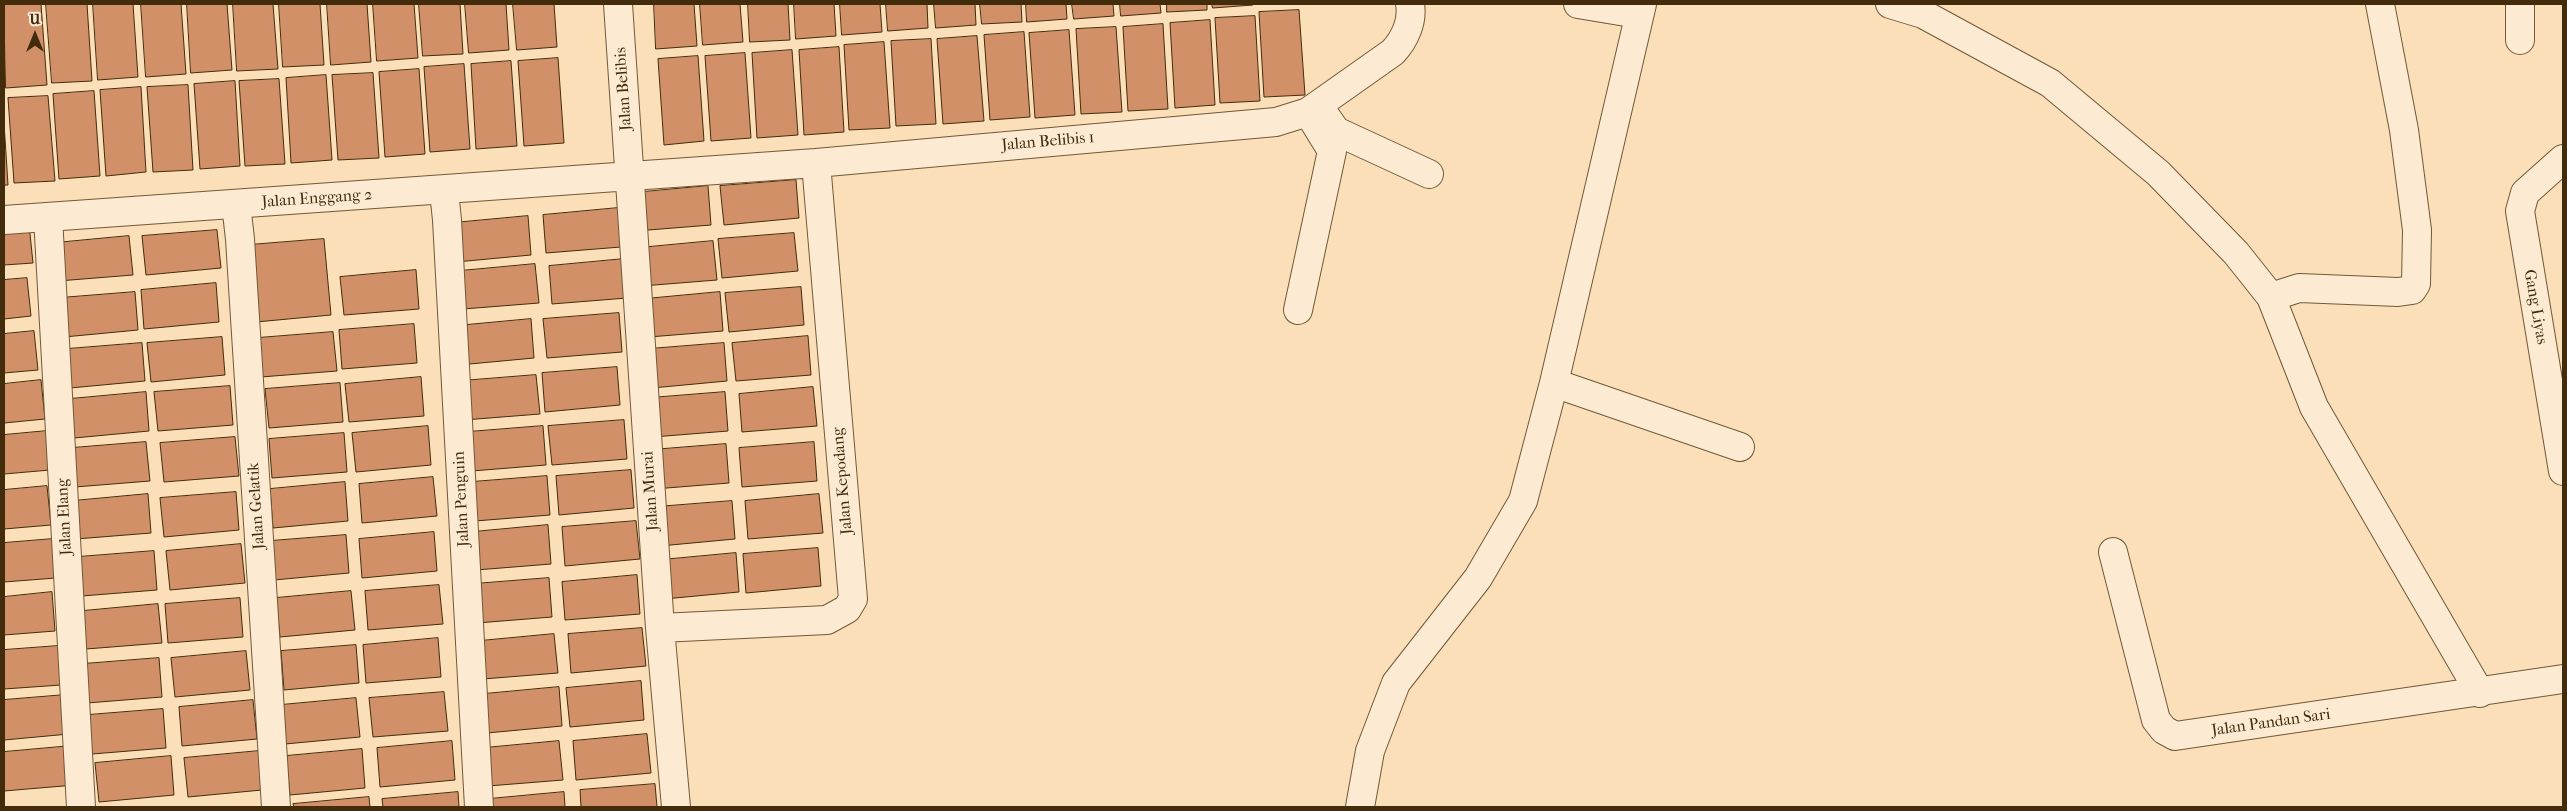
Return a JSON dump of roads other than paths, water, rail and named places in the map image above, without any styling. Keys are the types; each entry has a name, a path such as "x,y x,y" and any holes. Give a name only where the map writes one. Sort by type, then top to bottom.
{"street":[{"name":"Jalan Belibis","path":"618,4 630,174"},
{"name":"Jalan Belibis 1","path":"630,174 816,163 1276,122 1312,108 1393,52 1402,42 1412,14 1410,4"},
{"path":"1360,807 1370,752 1396,683 1478,578 1523,501 1554,383 1640,9 1578,4"},
{"path":"1890,4 1923,14 2050,82 2158,173 2236,253 2271,297 2314,407 2480,692"},
{"path":"2271,297 2299,288 2398,292 2412,290 2416,284 2416,230 2404,130 2380,4"},
{"path":"2520,4 2520,40"},
{"path":"1312,108 1336,131 1429,174"},
{"path":"1298,310 1332,151 1312,108"},
{"name":"Gang Liyas","path":"2563,159 2525,193 2520,211 2563,471"},
{"name":"Jalan Kepodang","path":"660,628 827,620 847,609 853,599 816,163"},
{"name":"Jalan Enggang 2","path":"4,220 49,222 236,204 444,191 630,174"},
{"name":"Jalan Murai","path":"630,174 660,628 676,807"},
{"name":"Jalan Penguin","path":"444,191 448,230 479,807"},
{"name":"Jalan Gelatik","path":"236,204 240,239 276,807"},
{"name":"Jalan Elang","path":"49,222 81,807"},
{"path":"1554,383 1740,447"},
{"name":"Jalan Pandan Sari","path":"2113,552 2156,720 2164,730 2175,736 2480,692 2552,679 2563,679"}]}
